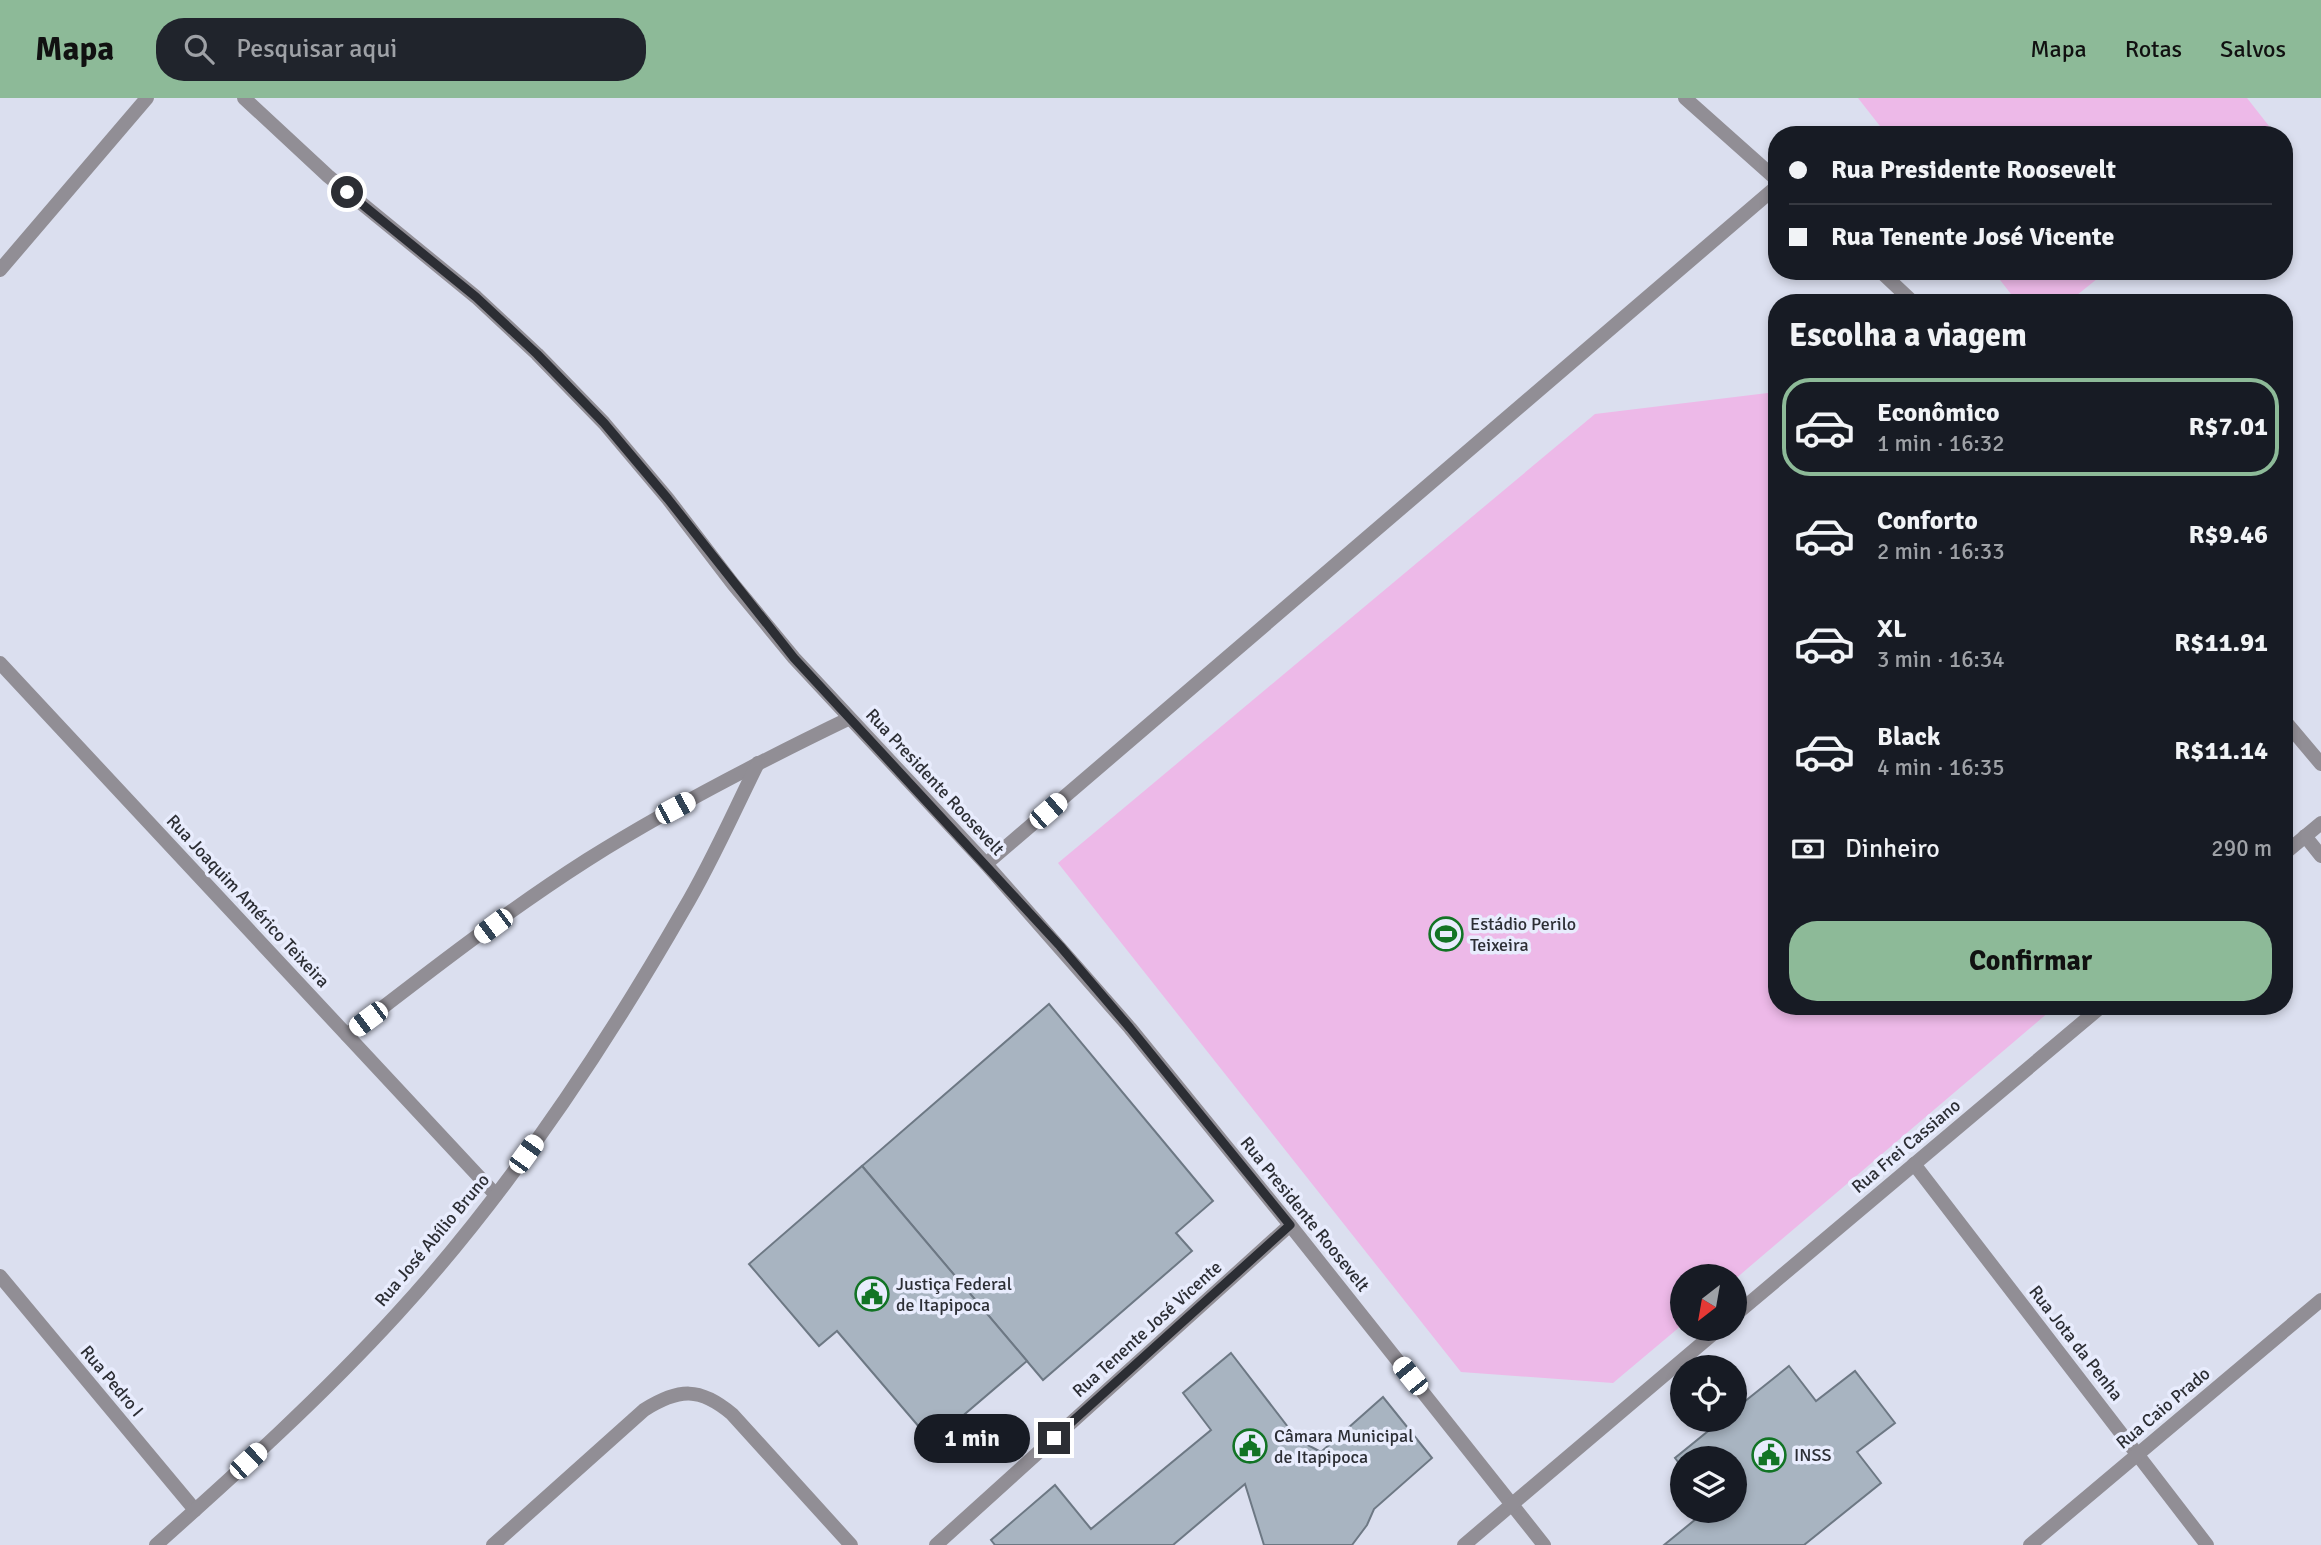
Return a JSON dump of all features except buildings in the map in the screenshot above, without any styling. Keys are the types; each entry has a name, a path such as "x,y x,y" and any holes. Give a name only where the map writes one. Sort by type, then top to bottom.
{"street":[{"path":"0,270 147,98"},
{"name":"Rua Presidente Roosevelt","path":"244,98 328,176 476,297 537,354 604,423 794,658 986,864 1130,1028 1544,1545"},
{"path":"1685,98 1768,172"},
{"path":"986,864 1768,194"},
{"path":"1890,280 1904,294"},
{"name":"Rua Joaquim Américo Teixeira","path":"0,663 496,1195"},
{"path":"347,1035 513,911 587,861 675,808 848,719"},
{"path":"2293,731 2321,764"},
{"name":"Rua José Abílio Bruno","path":"156,1545 340,1375 398,1312 496,1195 555,1114 686,907 758,763"},
{"path":"2293,846 2321,823"},
{"path":"2305,836 2321,856"},
{"name":"Rua Frei Cassiano","path":"1747,1305 2091,1015"},
{"name":"Rua Jota da Penha","path":"1914,1164 2207,1545"},
{"name":"Rua Tenente José Vicente","path":"936,1545 1290,1225"},
{"name":"Rua Pedro I","path":"0,1276 195,1510"},
{"name":"Rua Caio Prado","path":"2030,1545 2321,1300"},
{"path":"1464,1545 1705,1341"},
{"path":"493,1545 630,1421 660,1400 678,1394 696,1393 716,1400 733,1414 851,1545"}],"shaded area":[{"path":"1858,98 2247,98 2269,126 1880,126"},
{"path":"2000,280 2096,280 2078,294 2011,294"},
{"name":"Estádio Perilo Teixeira","path":"1768,393 1768,1015 2045,1015 1747,1269 1747,1264 1670,1264 1670,1335 1613,1383 1461,1372 1058,863 1595,414"}],"place":[{"name":"Estádio Perilo Teixeira","path":"1446,934"},
{"name":"Justiça Federal de Itapipoca","path":"872,1294"},
{"name":"Câmara Municipal de Itapipoca","path":"1250,1446"},
{"name":"INSS","path":"1769,1455"}],"route":[{"path":"347,192 476,297 537,354 604,423 794,658 1060,946 1290,1225 1054,1438"}]}
